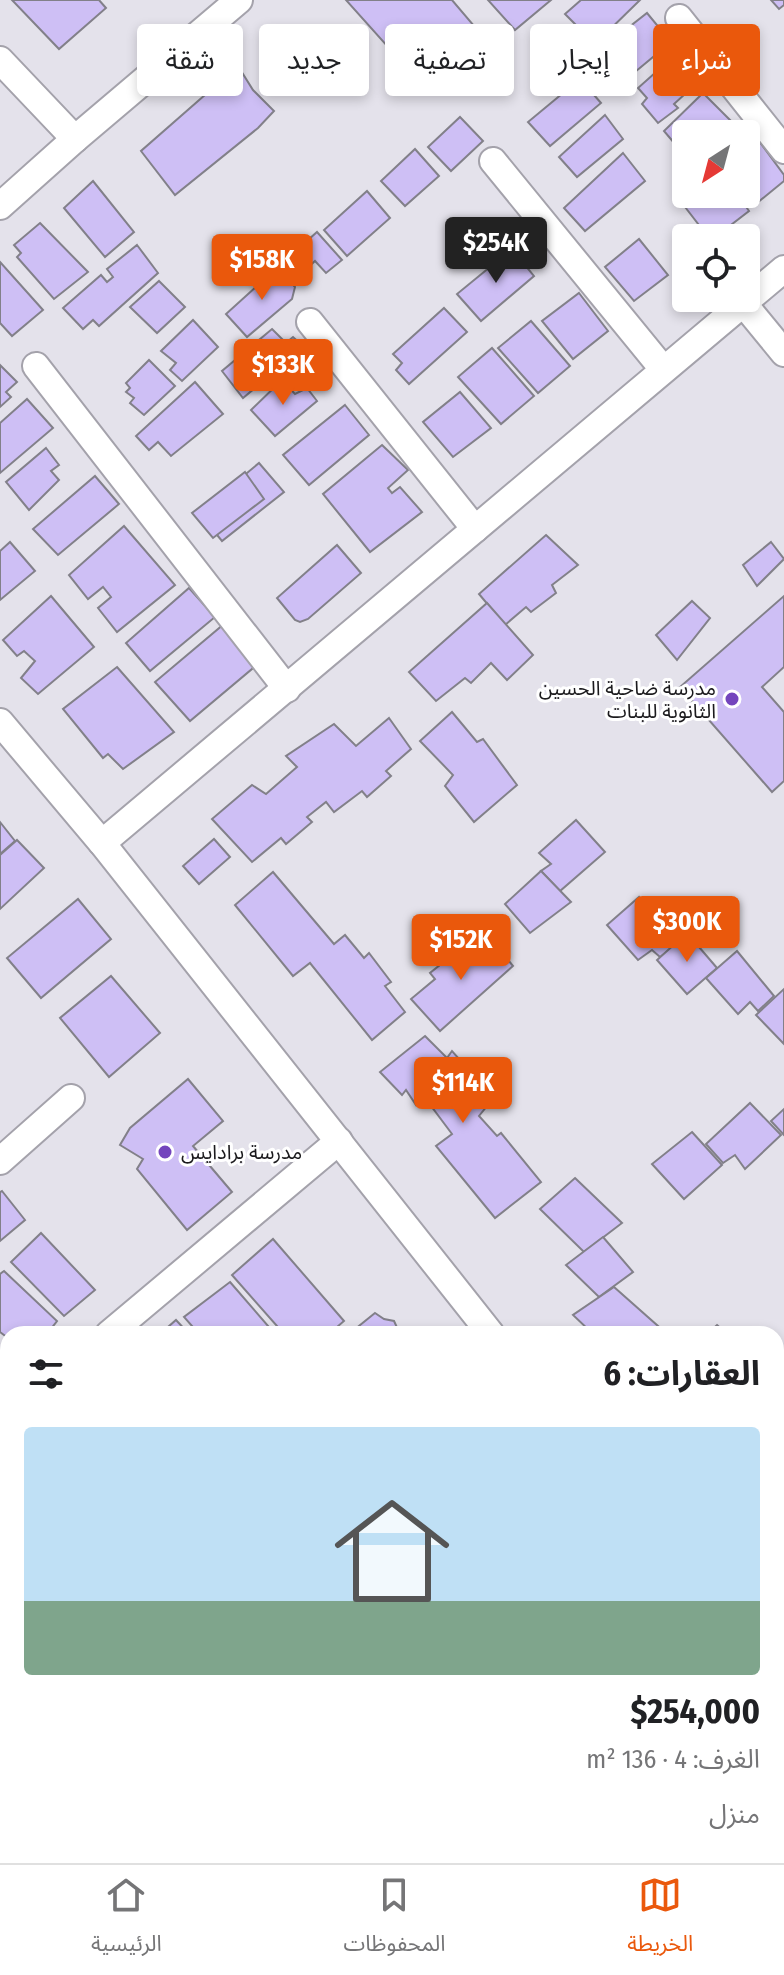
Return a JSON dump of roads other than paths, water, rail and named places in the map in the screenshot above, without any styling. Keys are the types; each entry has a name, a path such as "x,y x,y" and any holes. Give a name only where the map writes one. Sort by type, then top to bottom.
{"street":[{"path":"0,206 239,0"},
{"path":"679,18 784,150"},
{"path":"0,60 75,139"},
{"path":"493,161 663,369"},
{"path":"760,289 784,269"},
{"path":"102,843 732,312"},
{"path":"750,312 784,353"},
{"path":"310,322 475,529"},
{"path":"36,366 287,689"},
{"path":"0,722 102,843 485,1326"},
{"path":"0,1161 71,1098"},
{"path":"119,1326 339,1141"}],"place":[{"name":"مدرسة ضاحية الحسين الثانوية للبنات","path":"732,699"},
{"name":"مدرسة برادايس","path":"165,1152"}]}
